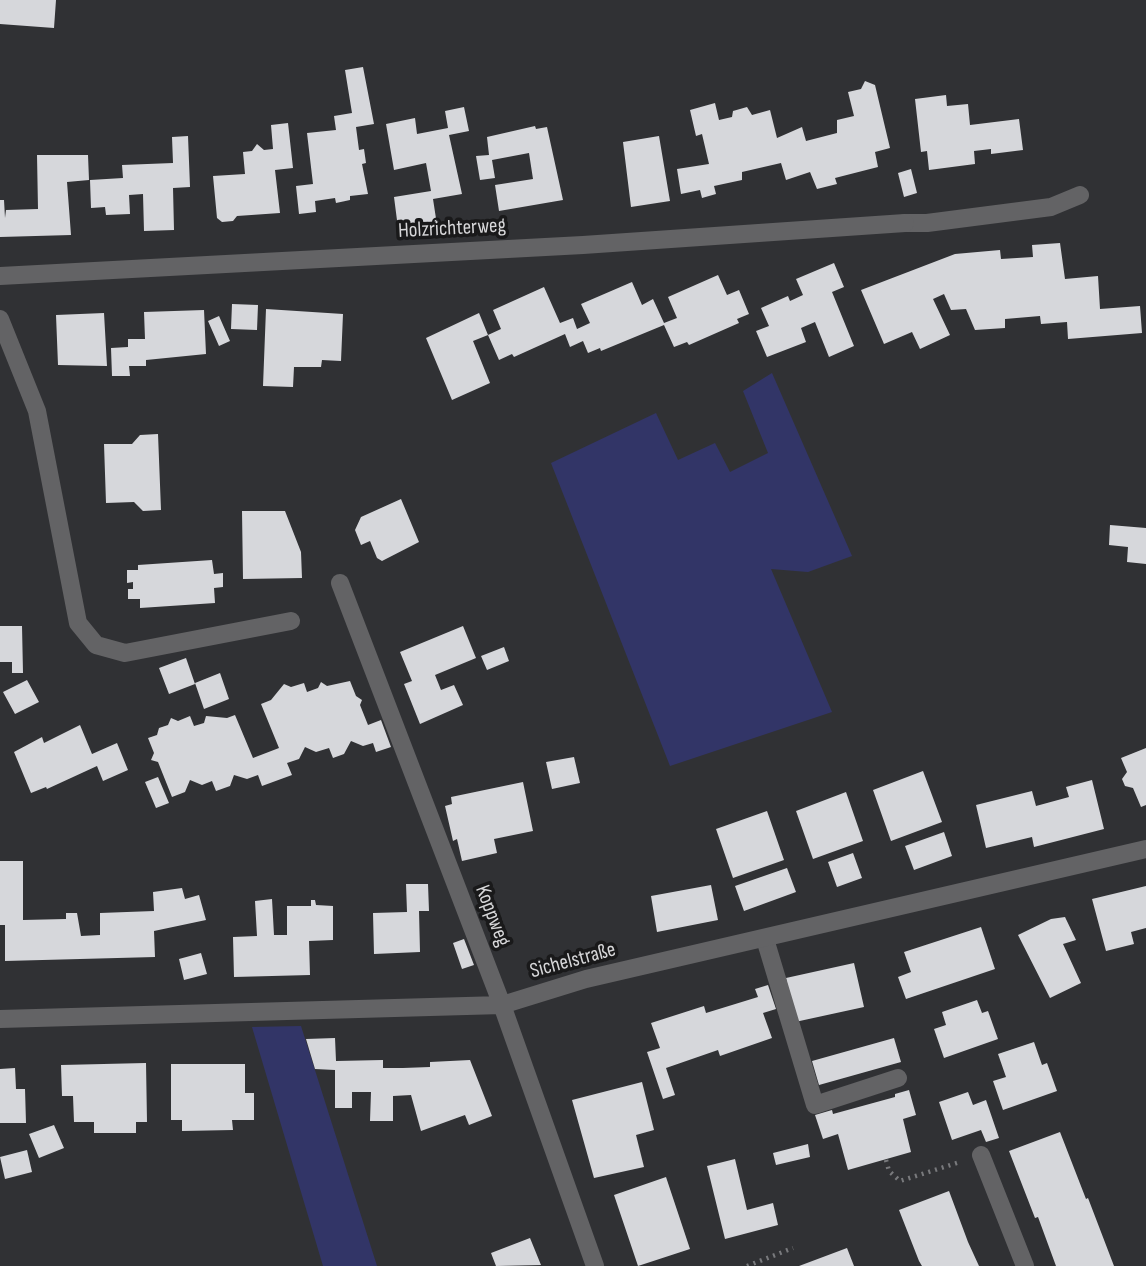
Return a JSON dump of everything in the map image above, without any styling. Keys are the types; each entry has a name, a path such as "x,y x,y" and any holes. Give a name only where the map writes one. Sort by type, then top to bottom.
{"street":[{"name":"Holzrichterweg","path":"0,276 583,245 927,223 1051,207 1080,195"},
{"path":"0,319 37,411 78,623 96,645 125,653 291,621"},
{"name":"Koppweg","path":"340,583 502,1005 596,1266"},
{"name":"Sichelstraße","path":"0,1019 502,1005 586,979 1146,849"},
{"path":"765,939 815,1105 898,1078"},
{"path":"981,1155 1025,1266"}],"path":[{"path":"886,1160 888,1171 900,1181 981,1155"},
{"path":"747,1266 793,1248"}],"shaded area":[{"path":"772,373 852,556 808,572 771,569 832,712 670,766 551,463 656,413 678,460 715,443 730,472 768,453 743,391"},
{"path":"301,1026 377,1266 323,1266 252,1027"}],"building":[{"path":"0,0 56,0 54,28 0,24"},
{"path":"363,67 374,124 356,127 359,150 364,149 366,163 362,164 368,194 350,196 350,200 336,203 335,198 315,201 316,212 299,214 296,186 313,184 307,133 336,130 334,116 352,113 345,70"},
{"path":"865,81 875,85 890,148 875,152 878,167 835,178 837,184 817,189 810,172 786,180 781,163 742,172 742,180 714,186 716,194 702,198 700,190 681,194 677,169 709,164 702,134 696,136 690,110 715,103 719,120 732,117 733,111 747,107 752,115 770,110 777,138 802,127 806,141 837,133 837,120 854,116 848,92 861,89"},
{"path":"946,95 947,106 968,104 970,125 1019,119 1023,150 991,154 991,149 974,151 975,164 929,170 927,151 921,152 915,99"},
{"path":"464,107 469,131 449,135 462,194 433,199 437,225 398,228 394,197 431,191 426,163 394,170 386,124 415,118 417,134 448,128 445,111"},
{"path":"288,123 293,168 275,170 280,213 237,216 233,221 222,222 217,218 213,176 245,174 243,152 252,151 257,144 264,150 273,149 271,125"},
{"path":"535,126 536,129 547,127 563,200 499,211 495,185 533,179 529,153 492,160 495,178 480,180 476,156 489,155 487,137"},
{"path":"188,136 190,187 173,188 174,230 144,231 143,194 129,195 130,214 106,215 105,207 91,208 90,180 123,178 122,165 173,163 172,137"},
{"path":"659,136 670,201 631,207 623,142"},
{"path":"37,155 88,155 89,180 67,182 71,235 0,237 0,200 4,200 5,218 6,210 38,209"},
{"path":"911,169 917,193 904,197 898,173"},
{"path":"1060,243 1065,279 1098,276 1100,309 1140,306 1142,333 1068,339 1067,322 1041,324 1040,316 1005,319 1005,328 975,330 966,309 951,310 944,294 933,299 950,335 920,349 912,332 884,344 861,290 955,254 1000,250 1001,259 1033,257 1032,245"},
{"path":"834,263 844,287 832,292 854,346 829,357 815,322 801,328 806,342 767,357 756,331 769,326 761,308 788,296 790,301 803,295 796,279"},
{"path":"718,275 727,295 739,290 749,314 737,319 739,323 689,345 687,342 674,347 664,325 601,351 600,348 588,353 583,341 570,347 565,334 514,357 512,354 499,360 488,335 501,329 493,310 544,287 560,323 573,318 577,329 590,323 581,304 632,282 642,305 653,299 664,323 677,318 668,297"},
{"path":"232,304 258,305 257,330 231,329"},
{"path":"266,309 343,314 341,361 322,360 321,367 294,367 293,387 263,386"},
{"path":"204,310 206,354 146,360 146,366 129,366 130,376 112,376 111,348 128,347 128,339 145,339 144,312"},
{"path":"104,313 107,366 58,365 56,315"},
{"path":"479,313 488,335 473,341 490,383 452,400 426,338"},
{"path":"219,316 230,341 219,346 208,321"},
{"path":"158,434 161,510 143,511 134,502 106,503 104,444 132,444 140,435"},
{"path":"401,499 419,542 382,561 377,558 370,541 361,545 355,530 361,517"},
{"path":"242,511 285,511 301,552 302,578 243,579"},
{"path":"1110,525 1146,528 1146,564 1127,562 1128,547 1109,545"},
{"path":"212,560 214,574 223,573 223,587 214,588 215,603 140,608 140,599 128,599 128,589 133,589 133,582 127,583 127,570 138,570 138,565"},
{"path":"0,626 22,626 23,673 12,673 12,662 0,662"},
{"path":"463,626 476,658 435,675 441,690 454,685 463,705 420,724 404,684 412,681 400,652"},
{"path":"504,647 509,661 487,670 481,656"},
{"path":"186,658 195,684 169,694 159,668"},
{"path":"220,673 229,699 204,709 195,683"},
{"path":"27,680 39,702 15,714 3,692"},
{"path":"350,681 356,696 362,700 360,705 368,725 381,720 391,747 376,752 373,743 363,746 351,741 344,754 333,758 329,748 316,752 305,747 299,759 287,763 292,775 262,786 258,775 247,779 234,775 230,786 216,791 212,781 202,785 190,780 185,792 172,797 158,762 151,760 154,753 148,738 157,735 159,728 168,725 171,718 178,721 190,716 194,726 204,723 206,716 227,718 235,715 253,758 279,748 261,704 271,700 284,684 291,687 304,683 307,692 318,688 321,682 327,686"},
{"path":"80,725 92,754 117,743 128,770 103,781 97,766 47,789 46,787 31,793 14,752 42,737 44,743"},
{"path":"1146,748 1146,805 1141,807 1133,788 1125,786 1122,779 1127,772 1121,758"},
{"path":"574,757 580,783 552,789 546,762"},
{"path":"923,771 942,822 891,841 873,790"},
{"path":"158,777 169,803 156,808 145,782"},
{"path":"1092,780 1104,829 1034,847 1032,837 986,848 976,805 1032,791 1036,806 1069,797 1066,787"},
{"path":"523,782 533,831 494,839 497,853 462,861 457,839 453,841 445,806 452,804 451,797"},
{"path":"846,792 863,841 813,859 796,811"},
{"path":"767,811 784,860 733,878 716,829"},
{"path":"944,832 952,856 914,870 905,846"},
{"path":"853,853 862,878 837,887 828,862"},
{"path":"0,861 23,861 23,920 66,919 66,913 77,913 81,936 100,935 100,913 154,911 153,892 182,888 185,899 199,895 206,920 154,931 155,957 5,961 5,925 0,925"},
{"path":"787,868 796,892 744,911 735,886"},
{"path":"406,884 428,884 429,911 419,911 420,952 374,954 373,913 407,912"},
{"path":"711,885 718,920 657,932 651,896"},
{"path":"1146,886 1146,928 1131,932 1134,944 1106,951 1092,899"},
{"path":"272,899 274,935 287,935 287,906 311,906 311,900 315,900 316,905 333,906 333,940 309,941 310,975 234,977 233,937 257,936 255,901"},
{"path":"1065,917 1076,940 1063,944 1081,983 1050,998 1018,935 1051,919"},
{"path":"981,927 995,969 906,999 898,977 911,972 904,952"},
{"path":"464,939 474,965 462,969 453,943"},
{"path":"201,953 207,974 184,980 179,959"},
{"path":"854,963 864,1007 795,1022 786,978"},
{"path":"768,985 776,1009 763,1013 772,1038 720,1056 718,1050 666,1068 675,1095 663,1099 647,1052 660,1048 651,1023 704,1006 706,1013 758,997 755,989"},
{"path":"977,1000 982,1013 988,1011 998,1039 944,1058 934,1029 946,1025 942,1012"},
{"path":"335,1038 336,1061 383,1060 383,1068 403,1068 430,1067 430,1062 470,1060 492,1116 469,1125 465,1115 421,1131 411,1095 393,1096 393,1121 370,1121 371,1092 352,1092 352,1108 335,1108 335,1070 315,1069 306,1039"},
{"path":"894,1038 901,1062 819,1085 812,1061"},
{"path":"1034,1042 1042,1065 1047,1063 1057,1091 1003,1110 993,1081 1006,1077 998,1054"},
{"path":"146,1063 147,1122 136,1122 136,1133 94,1133 94,1122 74,1122 73,1096 62,1096 61,1065"},
{"path":"171,1064 245,1064 245,1093 254,1093 254,1120 232,1120 233,1130 182,1131 182,1120 171,1120"},
{"path":"15,1068 16,1089 25,1089 26,1123 0,1123 0,1069"},
{"path":"642,1082 654,1130 636,1135 644,1167 594,1178 572,1100"},
{"path":"909,1090 916,1115 903,1119 911,1152 848,1170 838,1134 823,1139 815,1115 832,1110 833,1114 895,1097 895,1094"},
{"path":"968,1092 973,1105 986,1100 999,1138 986,1142 981,1130 952,1140 939,1102"},
{"path":"54,1125 64,1148 39,1158 29,1134"},
{"path":"1060,1132 1114,1266 1056,1266 1038,1217 1035,1218 1009,1151"},
{"path":"808,1144 810,1157 776,1165 773,1153"},
{"path":"27,1150 32,1172 5,1179 0,1157"},
{"path":"735,1159 747,1210 773,1203 778,1225 725,1239 707,1166"},
{"path":"666,1177 690,1249 638,1266 614,1195"},
{"path":"949,1191 979,1266 922,1266 919,1261 899,1210"},
{"path":"530,1238 541,1265 496,1266 491,1253"},
{"path":"847,1248 854,1266 799,1266"}]}
